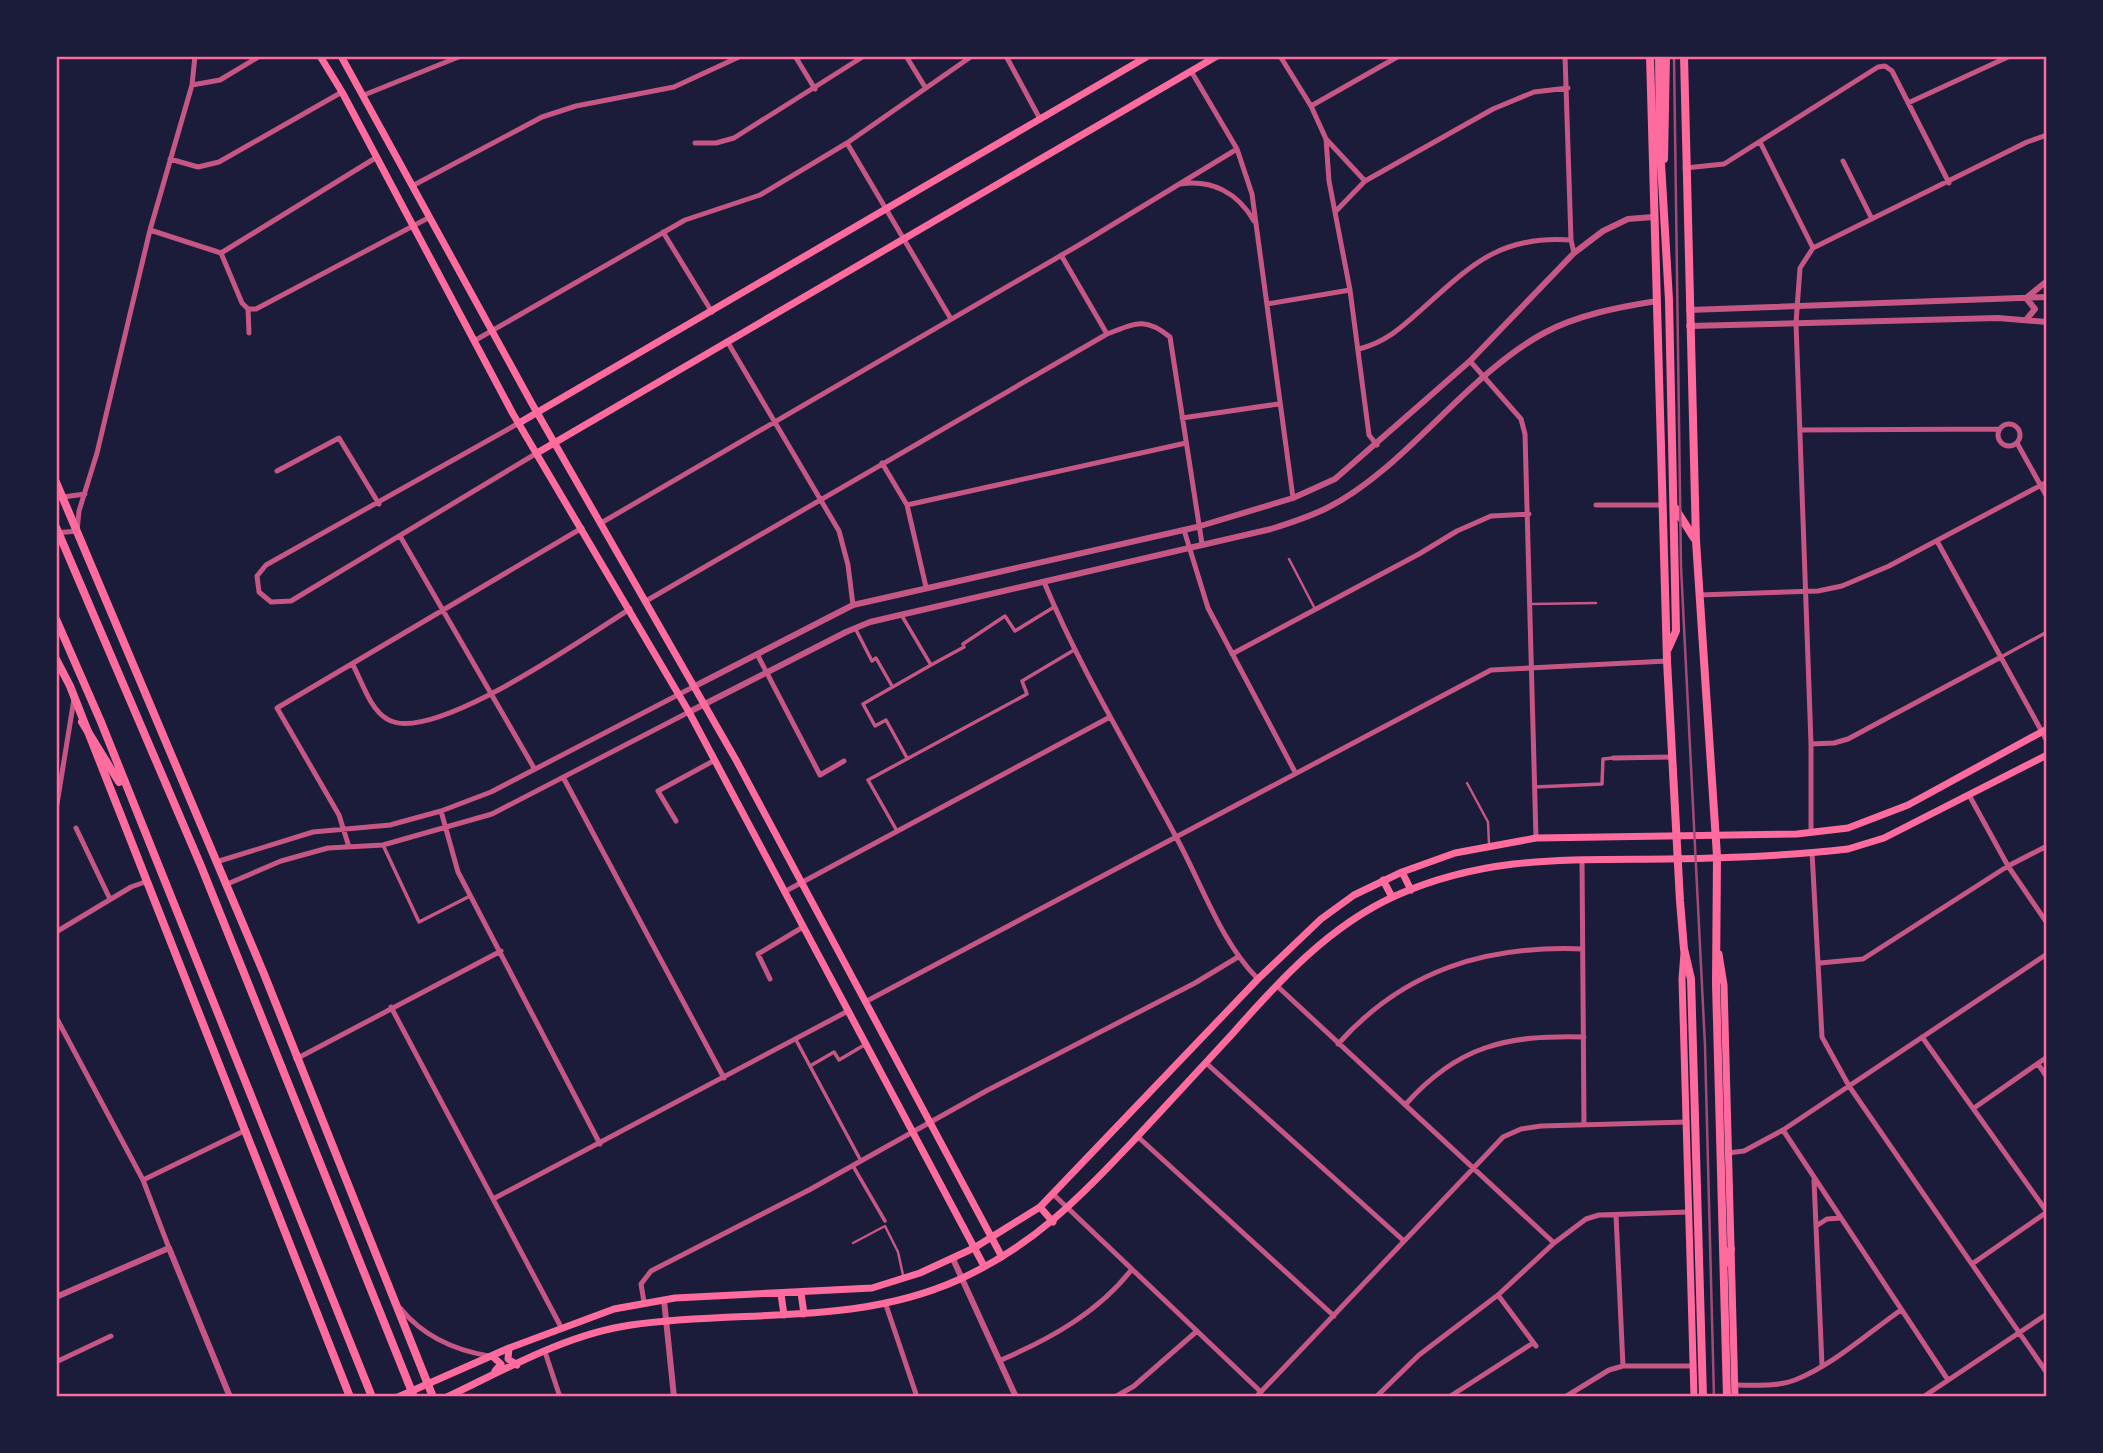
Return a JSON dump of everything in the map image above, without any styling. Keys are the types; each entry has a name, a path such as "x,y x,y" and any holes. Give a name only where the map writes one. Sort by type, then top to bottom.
{"main road":[{"path":"320,56 342,92 519,423 679,693 984,1266"},
{"path":"341,56 537,413 695,685 1002,1257"},
{"path":"519,423 1147,56"},
{"path":"537,453 1217,56"},
{"path":"1650,56 1653,217 1669,505 1696,541"},
{"path":"1659,56 1669,505 1667,661 1684,949 1682,979 1694,1397"},
{"path":"1663,169 1666,146 1666,56"},
{"path":"1684,56 1688,310 1696,541 1717,856 1716,985 1727,1397"},
{"path":"1652,174 1660,146"},
{"path":"56,482 59,498 77,531 225,885 433,1397"},
{"path":"57,531 201,866 413,1394"},
{"path":"56,619 101,722 128,797 372,1397"},
{"path":"56,659 350,1397"},
{"path":"82,722 128,797"},
{"path":"398,1397 413,1394 428,1384 509,1348 614,1308 664,1300 872,1288 904,1279 953,1259 1040,1207 1258,979 1321,919 1383,880 1402,872 1489,844 1536,838 1715,836 1848,828 1888,814 2044,730"},
{"path":"449,1396 545,1352 612,1329 665,1322 844,1312 887,1305 962,1278 1002,1257 1069,1209 1276,985 1334,933 1392,897 1492,865 1582,859 1679,859 1848,849 1884,838 2047,755"},
{"path":"1402,872 1411,890"},
{"path":"1383,880 1392,897"},
{"path":"1684,949 1690,979 1703,1397"},
{"path":"1718,953 1724,985 1735,1397"},
{"path":"1040,1207 1053,1222"},
{"path":"1723,1269 1731,1249"},
{"path":"801,1293 804,1314"},
{"path":"781,1294 784,1315"},
{"path":"509,1348 508,1359 517,1365"},
{"path":"449,1396 459,1387 499,1369 500,1361 492,1356"}],"street":[{"path":"57,531 77,531 79,511 126,340 150,230 192,85 195,56"},
{"path":"192,85 220,80 260,56"},
{"path":"364,95 461,56"},
{"path":"414,186 542,117 576,106 674,87 741,56"},
{"path":"795,56 815,89"},
{"path":"695,143 716,143 734,138 864,56"},
{"path":"906,56 925,87"},
{"path":"474,341 685,220 761,195 846,143 972,56"},
{"path":"1006,56 1040,119"},
{"path":"1280,56 1311,106 1326,139 1359,349 1369,435 1377,445"},
{"path":"1311,106 1399,56"},
{"path":"1565,56 1571,240 1574,253"},
{"path":"1908,103 2010,56"},
{"path":"1685,168 1724,164 1878,67 1885,66 1892,71 1949,183"},
{"path":"1191,71 1237,149 1252,194 1278,404 1293,498"},
{"path":"1336,211 1365,181 1493,109 1534,92 1568,88"},
{"path":"170,159 193,166 214,164 342,92"},
{"path":"1811,832 1811,744 1796,323 1800,268 1813,248 1949,183 2026,142 2047,135"},
{"path":"1326,139 1365,181"},
{"path":"1760,142 1813,248"},
{"path":"846,143 951,319"},
{"path":"601,523 1061,255 1237,149"},
{"path":"221,253 377,158"},
{"path":"1843,161 1872,219"},
{"path":"1178,184 1203,183 1220,188 1240,202 1255,224"},
{"path":"248,309 256,309 430,217"},
{"path":"215,862 313,832 390,825 441,811 491,792 853,605 1198,527 1293,498 1335,479 1377,445 1470,361 1574,253 1603,231 1628,219 1653,217"},
{"path":"150,230 221,253 242,303 248,309 249,333"},
{"path":"663,232 712,312"},
{"path":"1359,349 1393,336 1468,268 1496,251 1527,240 1571,240"},
{"path":"1061,255 1107,334"},
{"path":"2026,298 2047,281"},
{"path":"1267,304 1350,290"},
{"path":"1688,310 2047,297"},
{"path":"2026,298 2035,309 2026,320"},
{"path":"225,885 281,861 328,848 383,845 445,830 492,814 855,628 1271,529 1326,509 1367,481 1483,378 1541,334 1568,321 1657,301"},
{"path":"1724,308 1725,325"},
{"path":"1689,326 2026,320 2047,322"},
{"path":"646,601 1107,334 1139,322 1156,326 1170,337 1202,544"},
{"path":"727,341 821,499 845,550 853,605"},
{"path":"1470,361 1521,419 1525,434 1536,838"},
{"path":"1182,418 1278,404"},
{"path":"519,423 379,504 266,565 257,576 258,592 271,602 290,601 537,453"},
{"path":"1800,430 1999,429 2009,424 2016,426 2020,433 2017,443"},
{"path":"1999,429 2000,442 2010,446 2017,443"},
{"path":"277,471 340,438 379,504"},
{"path":"907,505 1186,443"},
{"path":"2017,443 2044,483 2047,497"},
{"path":"882,463 907,505 926,587"},
{"path":"1699,595 1806,592 1834,589 1856,582 2044,483"},
{"path":"59,498 85,494"},
{"path":"1596,505 1669,505"},
{"path":"1232,654 1457,531 1491,516 1529,514"},
{"path":"349,847 339,815 277,708 582,528"},
{"path":"1184,530 1198,585 1295,772"},
{"path":"400,536 442,613 534,768"},
{"path":"1937,541 2044,730 2047,741"},
{"path":"1044,582 1074,650 1177,838 1238,957 1258,979"},
{"path":"907,758 886,720 875,726 863,704 964,646 1005,616 1015,631 1054,607"},
{"path":"352,666 378,711 395,723 407,725 433,721 490,694 630,609"},
{"path":"902,616 930,665"},
{"path":"855,628 872,661 876,658 892,686"},
{"path":"1811,744 1848,739 2047,632"},
{"path":"897,831 868,780 1027,694 1021,682 1074,650"},
{"path":"757,654 820,775 844,761"},
{"path":"865,1002 1491,670 1667,661"},
{"path":"56,810 74,699"},
{"path":"784,892 1110,717"},
{"path":"1535,787 1602,784 1603,759 1672,757"},
{"path":"676,821 658,791 715,760"},
{"path":"56,768 63,770"},
{"path":"563,777 724,1078"},
{"path":"1969,795 2008,866 2047,923"},
{"path":"441,811 455,864 600,1144"},
{"path":"76,828 110,899"},
{"path":"383,845 419,922 470,895"},
{"path":"1820,963 1863,959 2008,866 2047,846"},
{"path":"1812,852 1822,1040 1849,1086 2047,1373"},
{"path":"1582,859 1584,1125"},
{"path":"56,932 110,899 145,883"},
{"path":"770,979 758,954 803,927"},
{"path":"1338,1044 1364,1016 1391,996 1445,968 1507,951 1538,948 1583,949"},
{"path":"296,1059 501,951"},
{"path":"1728,1153 1744,1151 1783,1130 2047,954"},
{"path":"644,1303 641,1284 650,1271 853,1166 930,1122 1195,983 1238,957"},
{"path":"1276,985 1554,1243"},
{"path":"391,1007 561,1327"},
{"path":"493,1199 848,1011"},
{"path":"56,1017 143,1180 230,1397"},
{"path":"1405,1105 1442,1069 1479,1049 1518,1038 1584,1037"},
{"path":"1923,1037 2047,1212 1972,1264"},
{"path":"796,1040 861,1161"},
{"path":"810,1066 834,1052 839,1060 866,1044"},
{"path":"1974,1108 2047,1057"},
{"path":"1206,1063 1404,1241"},
{"path":"2038,1064 2047,1077"},
{"path":"1053,1194 1259,1394 1503,1137 1521,1129 1687,1122"},
{"path":"1783,1130 1948,1380"},
{"path":"143,1180 244,1131"},
{"path":"1138,1136 1334,1316"},
{"path":"853,1166 885,1221"},
{"path":"1814,1177 1822,1366"},
{"path":"1376,1397 1419,1356 1498,1295 1554,1243 1586,1219 1689,1212"},
{"path":"1616,1215 1623,1366"},
{"path":"1816,1226 1826,1219 1841,1218"},
{"path":"56,1297 169,1248"},
{"path":"953,1259 1016,1397"},
{"path":"1001,1360 1039,1343 1077,1320 1108,1295 1132,1269"},
{"path":"387,1285 401,1311 422,1330 454,1347 492,1356"},
{"path":"1449,1397 1535,1345 1498,1295"},
{"path":"664,1300 674,1397"},
{"path":"887,1305 917,1397"},
{"path":"1735,1385 1777,1384 1795,1380 1822,1366 1901,1310"},
{"path":"1923,1397 2047,1314"},
{"path":"1115,1397 1134,1386 1197,1331"},
{"path":"56,1362 111,1336"},
{"path":"545,1352 561,1397"},
{"path":"1565,1397 1609,1370 1623,1366 1694,1366"}],"lane":[{"path":"1289,559 1315,609"},
{"path":"1531,604 1596,603"},
{"path":"1467,783 1488,822 1489,844"},
{"path":"853,1243 885,1226 898,1252 904,1279"}],"railway":[{"path":"1674,56 1681,567 1705,1046 1714,1397"}]}
